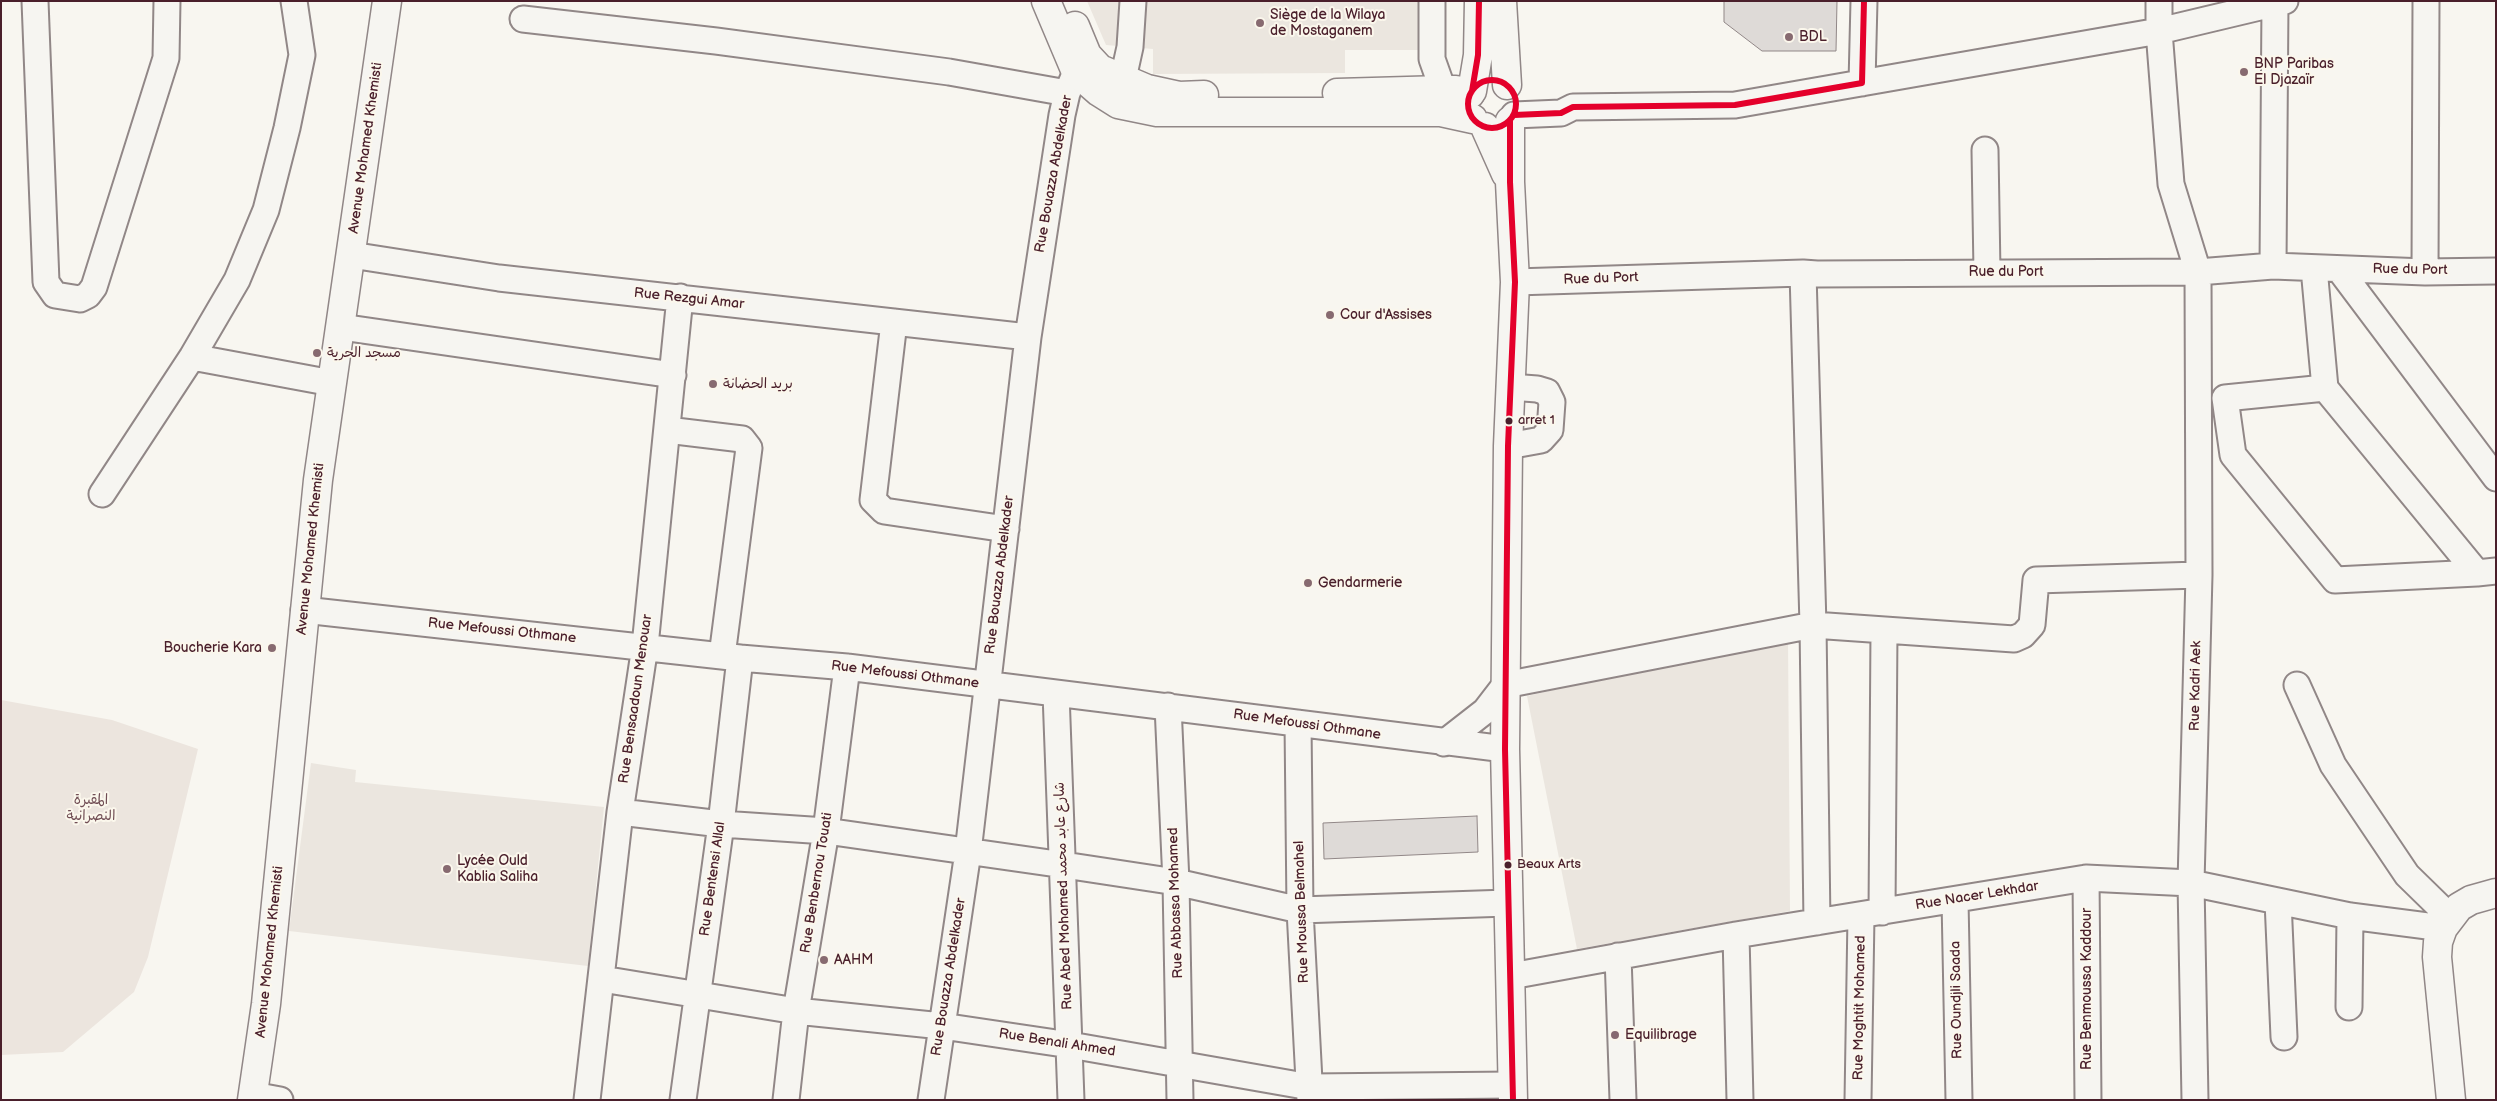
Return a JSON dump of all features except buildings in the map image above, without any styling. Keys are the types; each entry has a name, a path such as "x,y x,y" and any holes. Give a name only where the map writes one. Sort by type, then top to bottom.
{"main road":[{"name":"Avenue Mohamed Khemisti","path":"252,1098 266,1004 318,480 387,1"},
{"path":"1046,1 1077,74 1099,92 1147,89 1179,96 1456,90 1493,107"},
{"path":"1065,1 1077,74"},
{"path":"1479,1 1478,55 1493,107 1510,182 1515,282 1508,446 1505,685 1513,1092"},
{"path":"1493,107 1502,1"},
{"path":"1120,91 1157,112 1441,112 1493,107"},
{"path":"2451,1100 2437,956 2446,923 2460,907 2492,891"}],"street":[{"path":"35,1 46,282 55,295 80,299 88,295 94,287 166,58 167,1"},
{"path":"102,494 192,357 237,280 266,210 288,128 302,55 294,1"},
{"path":"1120,91 1130,47 1133,1"},
{"path":"1432,1 1432,60 1443,90"},
{"path":"1862,83 1864,1"},
{"name":"Rue Kadri Aek","path":"2159,1 2159,31 2171,184 2198,272 2199,575 2191,884 2195,1100"},
{"path":"2425,272 2426,1"},
{"path":"1493,107 1561,113 1573,107 1735,105 2159,31 2280,2 2273,266"},
{"path":"523,19 716,41 949,72 1077,74"},
{"name":"Rue Bouazza Abdelkader","path":"930,1100 968,852 1028,337 1077,74"},
{"path":"1985,150 1987,272"},
{"name":"Rue Rezgui Amar","path":"351,255 498,278 1028,337"},
{"name":"Rue du Port","path":"1515,282 1803,273 2198,272 2273,266 2425,272 2496,271"},
{"path":"2314,268 2325,388 2487,572"},
{"path":"2339,269 2496,478"},
{"path":"1803,273 1813,625 1817,922"},
{"name":"Rue Bensaadoun Menouar","path":"587,1100 620,812 645,646 680,297"},
{"path":"894,322 873,500 884,511 1006,528"},
{"path":"340,327 673,375"},
{"path":"192,357 332,383"},
{"path":"1508,446 1541,440 1550,430 1552,402 1547,392 1510,387"},
{"path":"2325,388 2225,398 2233,455 2335,580 2487,572"},
{"name":"Rue Bentensi Allal","path":"667,430 742,439 749,448 731,657 721,824 683,1100"},
{"path":"1444,743 1485,711 1505,685 1813,625 2014,639 2023,635 2032,624 2036,580 2199,575"},
{"name":"Rue Mefoussi Othmane","path":"304,610 645,646 731,657 847,667 987,686 1168,706 1444,743 1505,749"},
{"name":"Rue Moghtit Mohamed","path":"1858,1100 1872,914 1884,630"},
{"name":"Rue Benbernou Touati","path":"786,1100 796,1011 826,831 847,667"},
{"path":"2297,685 2333,765 2407,875 2446,923"},
{"name":"Rue Abed Mohamed شارع عابد محمد","path":"1056,693 1064,865 1071,1100"},
{"name":"Rue Abbassa Mohamed","path":"1168,706 1176,882 1180,1100"},
{"name":"Rue Moussa Belmahel","path":"1298,723 1300,910 1310,1094"},
{"path":"620,812 721,824 826,831 1064,865 1176,882 1300,910 1508,903"},
{"name":"Rue Nacer Lekhdar","path":"1511,976 1736,935 2086,878 2191,884 2350,916 2446,923"},
{"name":"Rue Benmoussa Kaddour","path":"2086,878 2088,1100"},
{"name":"Rue Oundjli Saada","path":"1955,900 1959,1100"},
{"path":"2278,901 2284,1037"},
{"path":"2349,1007 2350,916"},
{"path":"1736,935 1740,1100"},
{"path":"1618,956 1623,1100"},
{"name":"Rue Benali Ahmed","path":"602,979 796,1011 942,1026 1070,1045 1180,1064 1310,1094 1513,1092"},
{"path":"252,1098 280,1100"}],"shaded area":[{"name":"Siège de la Wilaya de Mostaganem","path":"1087,1 1423,1 1424,46 1419,50 1345,50 1345,73 1153,74 1153,49 1106,45"},
{"path":"1788,638 1790,911 1577,949 1527,696"},
{"name":"Lycée Ould Kablia Saliha","path":"311,763 356,770 355,782 604,807 588,966 289,931"}],"green space":[{"name":"المقبرة النصرانية","path":"1,700 112,720 198,749 148,957 134,992 63,1052 1,1055"}],"transit line":[{"path":"1472,91 1478,55 1479,1"},
{"path":"1514,115 1561,113 1573,107 1735,105 1862,83 1864,1"},
{"path":"1487,80 1497,80 1509,87 1516,99 1516,104 1516,109 1509,121 1497,128 1487,128 1479,124 1472,117 1468,109 1468,99 1472,91 1479,84 1487,80"},
{"path":"1510,121 1510,182 1515,282 1508,446 1505,749 1513,1100"}],"place":[{"name":"Siège de la Wilaya de Mostaganem","path":"1260,23"},
{"name":"BDL","path":"1789,37"},
{"name":"BNP Paribas El Djazaïr","path":"2244,72"},
{"name":"Cour d'Assises","path":"1330,315"},
{"name":"مسجد الحرية","path":"317,353"},
{"name":"بريد الحضانة","path":"713,384"},
{"name":"arret 1","path":"1509,421"},
{"name":"Gendarmerie","path":"1308,583"},
{"name":"Boucherie Kara","path":"272,648"},
{"name":"Beaux Arts","path":"1508,865"},
{"name":"Lycée Ould Kablia Saliha","path":"447,869"},
{"name":"AAHM","path":"824,960"},
{"name":"Equilibrage","path":"1615,1035"}]}
